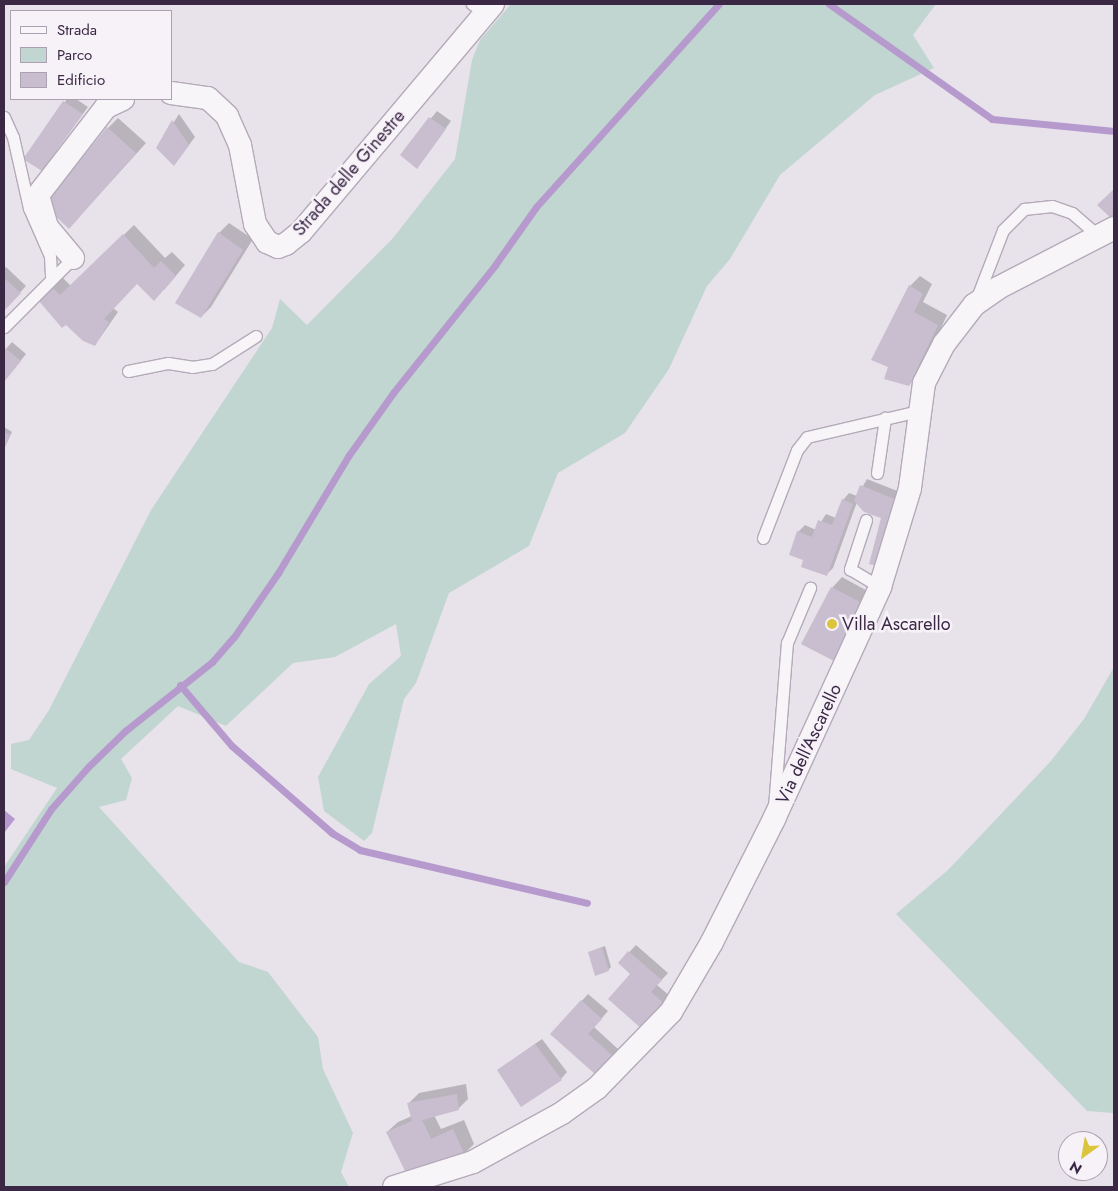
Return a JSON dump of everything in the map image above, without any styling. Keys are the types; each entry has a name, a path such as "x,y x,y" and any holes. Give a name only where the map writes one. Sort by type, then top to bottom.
{"street":[{"name":"Strada delle Ginestre","path":"172,93 208,98 227,116 240,145 255,224 267,242 278,247 286,244 301,232 483,7"},
{"path":"73,258 47,227 38,195 106,107 121,100"},
{"name":"Via dell'Ascarello","path":"394,1187 474,1162 524,1135 597,1088 630,1057 671,1012 712,942 774,819 880,587 910,488 924,384 944,344 974,306 998,288 1106,232"}],"lane":[{"path":"4,117 13,137 29,208 50,256 51,277"},
{"path":"974,306 1003,230 1024,210 1052,206 1072,213 1106,232"},
{"path":"4,327 51,277 73,258"},
{"path":"128,371 168,363 192,367 212,364 256,336"},
{"path":"763,538 797,450 807,437 919,411"},
{"path":"877,473 886,418"},
{"path":"866,520 850,569 880,587"},
{"path":"774,819 787,642 810,588"}],"green space":[{"path":"511,4 936,4 913,35 934,68 875,95 780,175 730,259 707,286 669,369 625,433 558,473 529,546 449,593 416,683 404,699 372,833 364,841 324,811 318,777 369,684 401,656 396,624 335,657 293,663 226,726 178,706 121,759 132,778 126,800 99,807 239,962 268,972 318,1037 323,1069 353,1133 341,1172 349,1187 4,1187 4,867 57,788 11,769 11,744 29,740 49,710 151,510 272,328 280,299 307,325 393,238 455,159 472,60 480,40"},
{"path":"1114,667 1113,1113 1087,1111 896,914 948,870 1050,762 1084,719"}],"shaded area":[{"path":"4,810 15,819 4,833"}],"building":[{"path":"63,101 83,114 42,171 23,159"},
{"path":"429,117 446,129 417,169 400,155"},
{"path":"172,120 189,145 174,166 156,148"},
{"path":"107,127 136,153 69,229 44,205"},
{"path":"1114,189 1114,221 1097,205"},
{"path":"218,232 243,250 201,318 175,303"},
{"path":"123,234 154,268 161,261 176,276 154,301 137,284 104,319 109,322 95,346 83,341 66,325 62,328 38,300 50,285 60,295"},
{"path":"4,278 21,293 4,311"},
{"path":"909,285 923,294 914,312 938,325 909,386 884,379 888,367 871,360"},
{"path":"4,349 21,361 4,382"},
{"path":"4,432 10,435 4,448"},
{"path":"860,485 899,501 879,566 869,564 881,518 864,512 854,501"},
{"path":"842,499 853,504 827,576 801,567 803,560 789,555 797,531 812,537 818,520 832,525"},
{"name":"Villa Ascarello","path":"831,587 864,604 834,661 801,644"},
{"path":"602,948 609,971 595,976 588,952"},
{"path":"628,951 662,980 651,992 665,1004 643,1030 608,999 630,974 618,963"},
{"path":"581,1000 602,1019 588,1034 613,1056 596,1075 550,1034"},
{"path":"535,1044 562,1080 521,1107 497,1070"},
{"path":"457,1094 459,1110 422,1120 431,1139 453,1129 465,1155 408,1177 386,1132 412,1121 407,1103"}],"waterway":[{"path":"4,882 51,809 88,767 125,731 212,662 234,637 278,573 349,455 393,393 495,265 536,207 719,4"},
{"path":"829,4 992,119 1114,131"},
{"path":"180,685 232,746 332,833 360,850 587,903"}],"place":[{"name":"Villa Ascarello","path":"832,624"}]}
